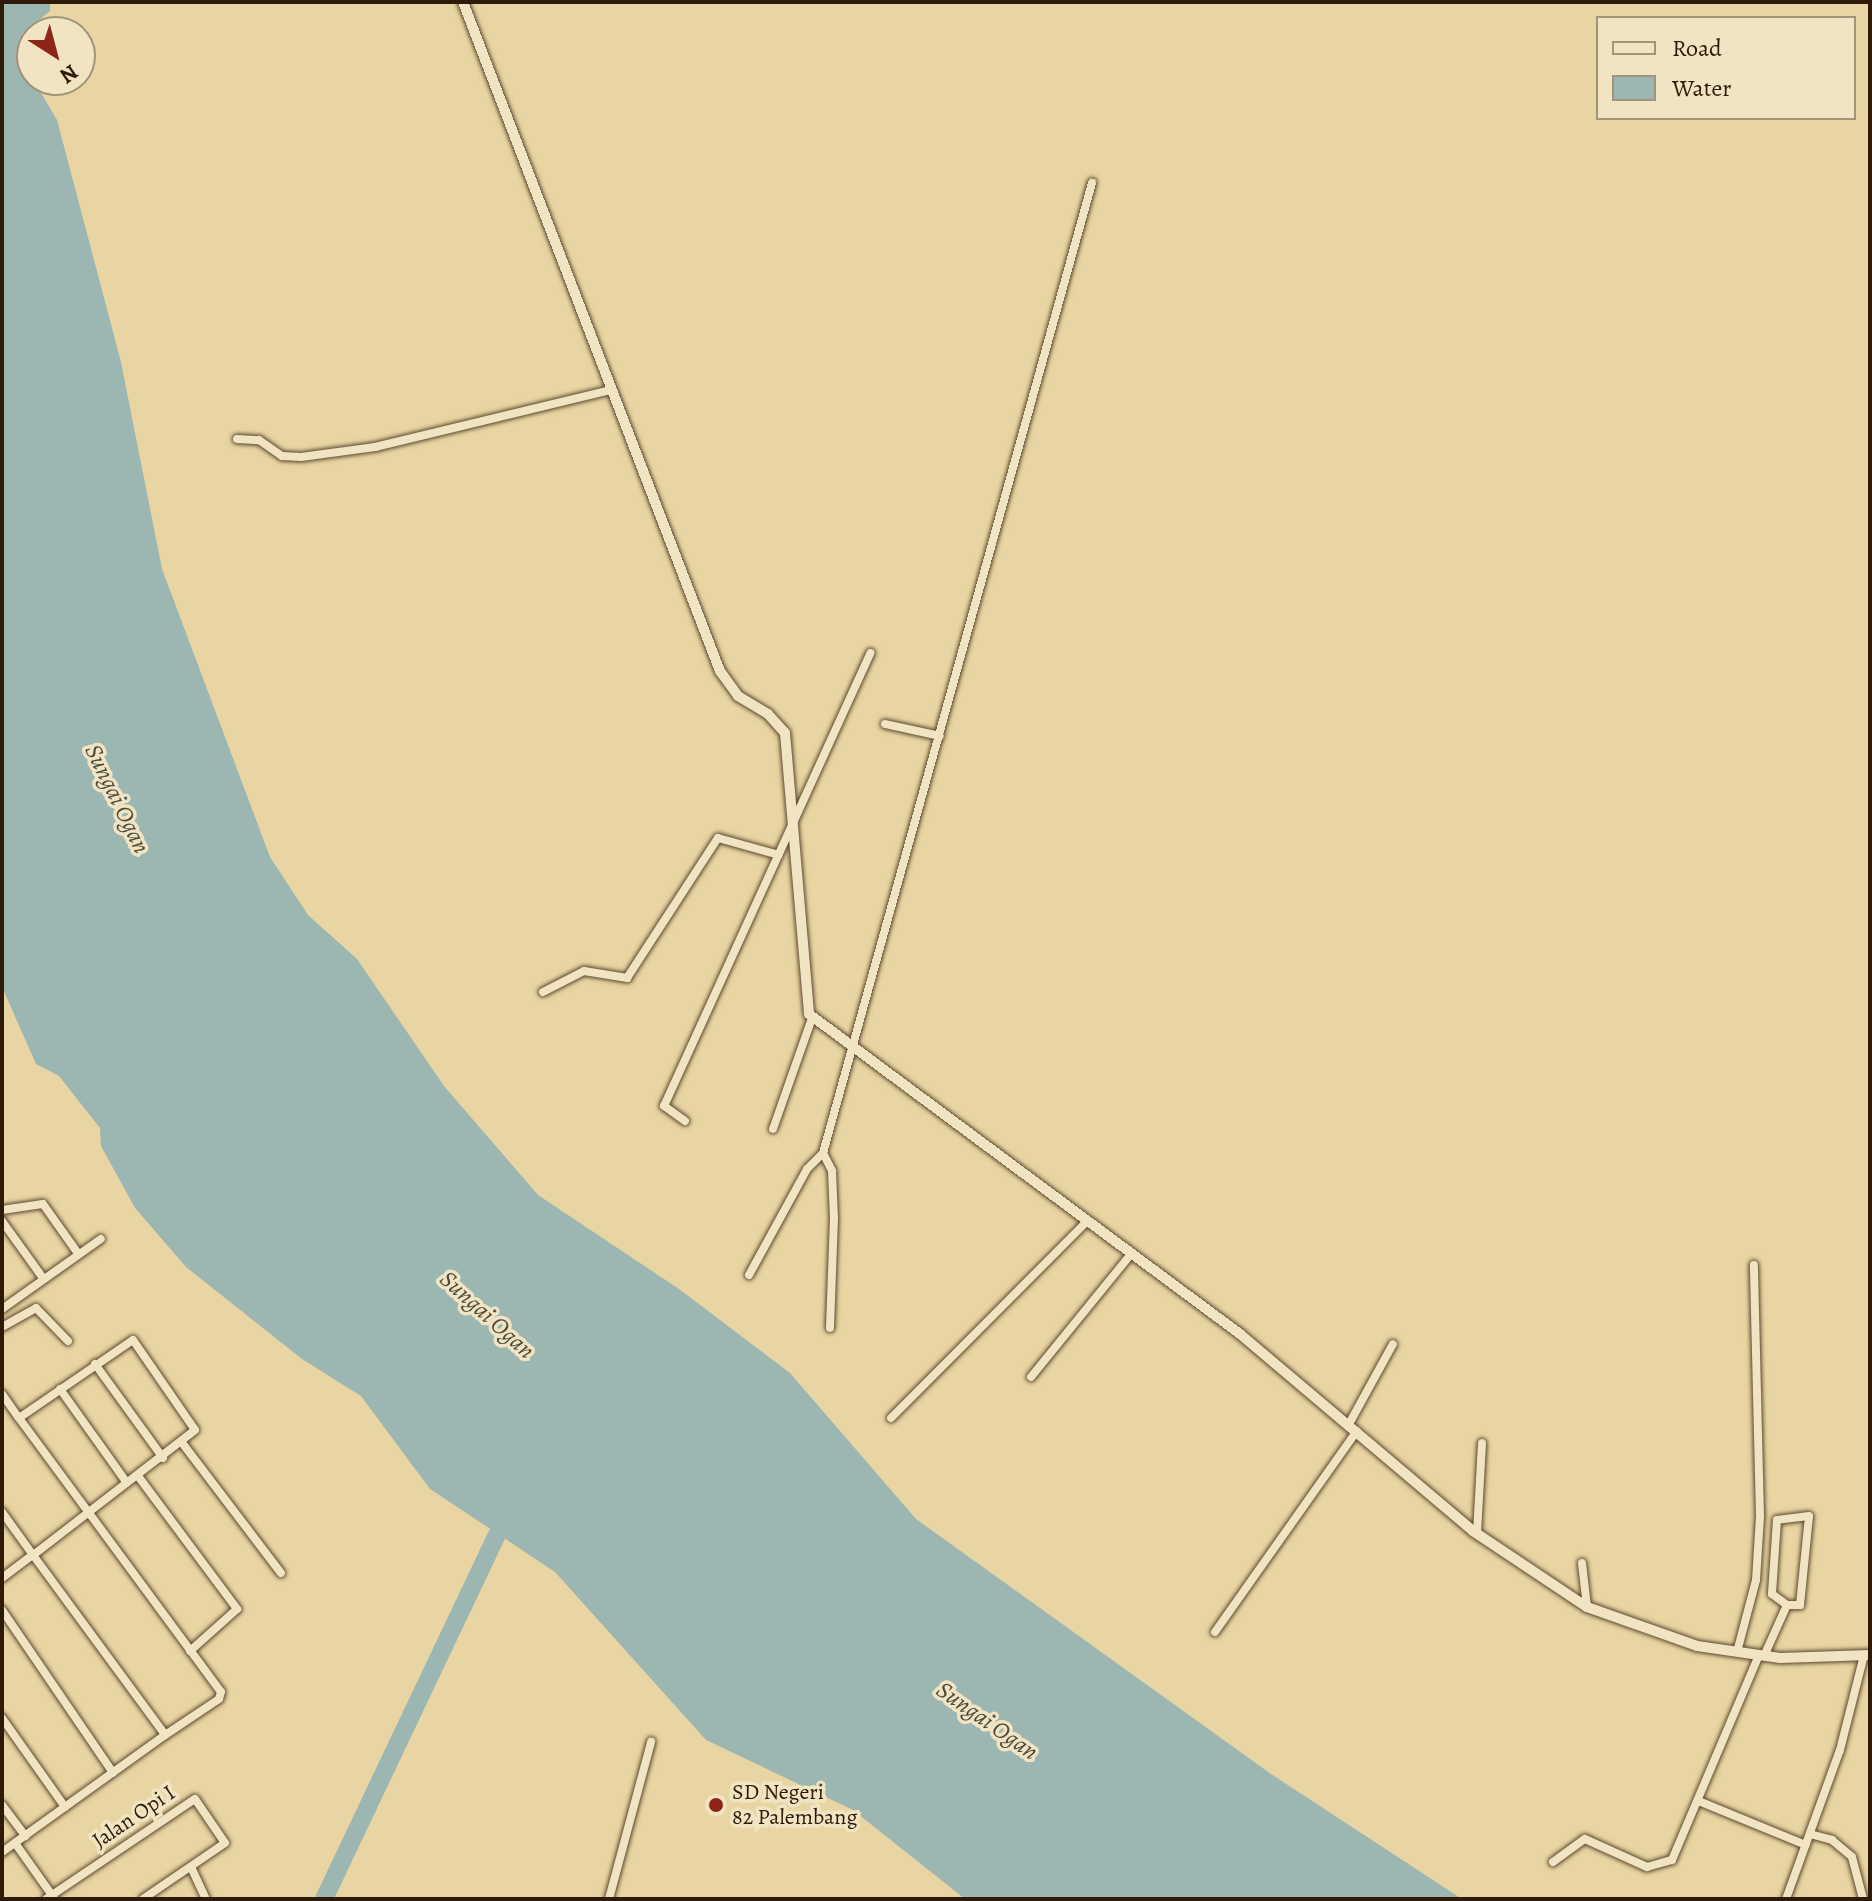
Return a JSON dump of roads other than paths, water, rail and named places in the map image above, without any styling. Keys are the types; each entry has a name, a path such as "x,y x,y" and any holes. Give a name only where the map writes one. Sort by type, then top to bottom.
{"street":[{"path":"463,2 724,678 785,733 791,829 814,1021 773,1129"},
{"path":"749,1275 807,1169 823,1153 854,1051 936,736 1092,183"},
{"path":"237,439 259,440 282,456 301,457 375,447 611,390"},
{"path":"685,1121 664,1106 870,653"},
{"path":"885,724 936,736"},
{"path":"543,992 584,971 627,978 715,840 739,841 779,855"},
{"path":"814,1021 1240,1334 1477,1533 1587,1607 1697,1646 1761,1656 1867,1655 1840,1750 1786,1899"},
{"path":"823,1153 832,1171 830,1328"},
{"path":"2,1210 43,1204 77,1252"},
{"path":"2,1221 43,1278"},
{"path":"891,1418 1086,1222"},
{"path":"4,1304 77,1252 101,1239"},
{"path":"1031,1377 1130,1255"},
{"path":"1737,1652 1756,1580 1760,1516 1754,1265"},
{"path":"2,1327 36,1308 68,1341"},
{"path":"2,1578 195,1433 194,1426 135,1342 95,1364 19,1418"},
{"path":"1215,1632 1353,1428 1393,1344"},
{"path":"95,1364 163,1458"},
{"path":"60,1389 127,1483"},
{"path":"2,1394 221,1695 2,1852"},
{"path":"1477,1533 1482,1443"},
{"path":"183,1444 281,1573"},
{"path":"138,1476 237,1609 190,1651"},
{"path":"2,1512 165,1735"},
{"path":"1809,1516 1800,1605 1787,1605 1772,1594 1777,1520 1809,1516"},
{"path":"1582,1563 1587,1607"},
{"path":"1553,1862 1585,1839 1647,1867 1666,1864 1680,1848 1761,1656 1787,1605"},
{"path":"2,1610 113,1773"},
{"path":"2,1718 65,1807"},
{"path":"609,1899 651,1742"},
{"name":"Jalan Opi I","path":"51,1898 192,1799 225,1843 143,1899"},
{"path":"1701,1802 1806,1845"},
{"path":"2,1805 25,1836"},
{"path":"1810,1834 1832,1840 1852,1857 1863,1899"},
{"path":"15,1843 51,1898"},
{"path":"191,1867 206,1899"}],"water":[{"name":"Sungai Ogan","path":"2,2 50,2 50,11 44,16 16,16 16,96 43,96 57,120 121,362 162,569 270,857 308,915 357,959 444,1086 538,1195 679,1289 790,1373 916,1519 1271,1774 1462,1899 965,1899 853,1810 706,1740 555,1572 430,1489 361,1396 302,1359 186,1267 135,1208 101,1146 100,1128 59,1076 36,1064 2,987"}],"waterway":[{"path":"324,1899 496,1536"}],"place":[{"name":"SD Negeri 82 Palembang","path":"716,1805"}]}
